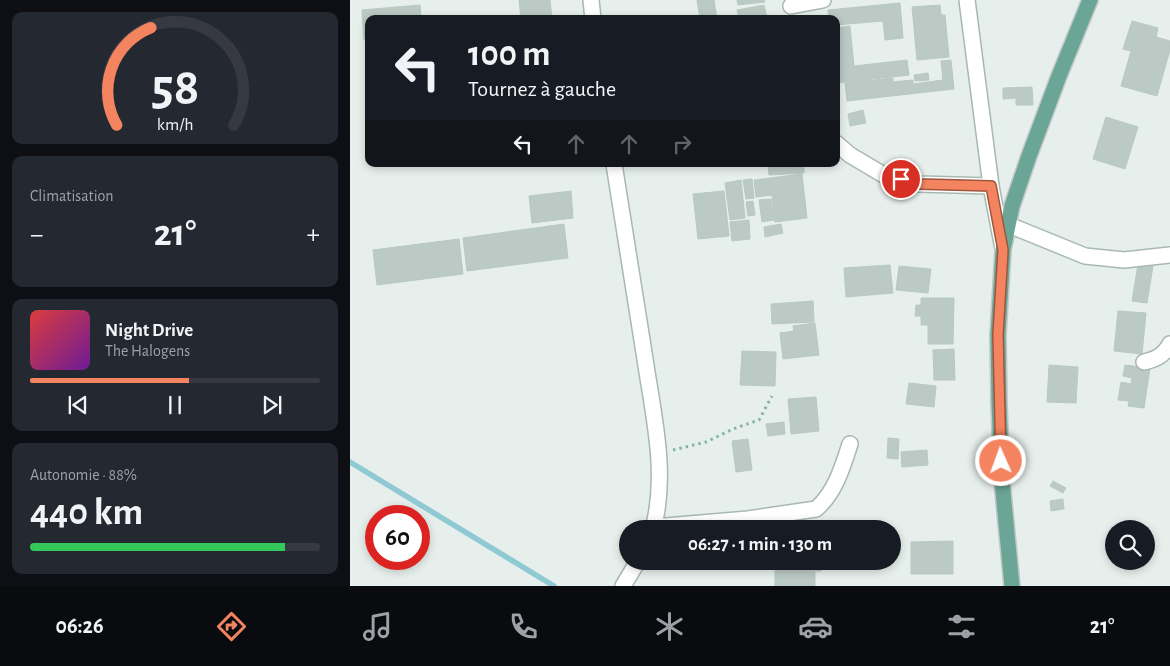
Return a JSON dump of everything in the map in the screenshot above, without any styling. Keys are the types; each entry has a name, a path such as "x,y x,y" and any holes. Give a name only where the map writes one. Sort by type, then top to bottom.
{"main road":[{"path":"1012,586 1002,481 1000,413 998,335 1003,250 1012,206 1029,156 1090,0"}],"street":[{"path":"591,0 593,15"},
{"path":"792,8 823,0"},
{"path":"967,0 991,186 1003,250"},
{"path":"840,146 850,155 882,174 919,184 991,186"},
{"path":"614,167 660,466 654,520"},
{"path":"1009,225 1085,256 1124,260 1170,255"},
{"path":"1144,362 1164,354 1170,344"},
{"path":"737,520 816,509 823,504 840,474 850,444"},
{"path":"623,586 633,570"}],"path":[{"path":"658,452 706,442 733,429 759,420 772,396"}],"building":[{"path":"519,0 550,0 552,15 521,15"},
{"path":"697,0 714,0 716,15 699,15"},
{"path":"737,0 764,0 765,2 738,5"},
{"path":"900,3 903,38 885,40 883,21 840,25 840,15 829,15 828,10"},
{"path":"420,5 421,15 365,15 364,40 362,10"},
{"path":"764,5 766,15 738,15 737,10"},
{"path":"940,5 941,15 945,15 949,57 917,60 912,7"},
{"path":"1132,21 1158,28 1156,37 1170,41 1170,50 1157,96 1121,86 1131,51 1123,49"},
{"path":"850,26 854,66 907,60 909,75 840,83 840,27"},
{"path":"951,60 954,89 847,101 845,83 893,78 893,82 913,80 913,84 943,80 941,61"},
{"path":"928,73 929,80 915,81 914,75"},
{"path":"1032,87 1033,105 1016,105 1016,98 1003,99 1003,88"},
{"path":"863,110 866,123 850,126 848,114"},
{"path":"1106,117 1138,127 1125,169 1093,159"},
{"path":"768,167 804,167 804,173 769,175"},
{"path":"802,174 807,218 775,222 772,195 756,197 754,180"},
{"path":"752,179 754,198 746,199 743,180"},
{"path":"741,180 745,218 730,220 725,183"},
{"path":"571,191 573,218 532,223 529,196"},
{"path":"724,191 729,236 698,239 693,194"},
{"path":"771,199 774,220 762,222 759,200"},
{"path":"753,201 755,215 748,216 746,202"},
{"path":"749,220 750,239 732,241 730,222"},
{"path":"564,224 568,258 467,271 463,238"},
{"path":"781,224 783,233 765,237 764,227"},
{"path":"459,239 463,274 377,285 373,250"},
{"path":"1138,264 1153,266 1147,303 1132,301"},
{"path":"890,265 893,293 846,297 844,268"},
{"path":"899,266 931,269 928,293 896,290"},
{"path":"921,298 954,298 953,344 928,344 928,325 921,325 921,316 915,316 916,305 921,305"},
{"path":"813,301 814,322 772,324 771,304"},
{"path":"1118,311 1146,313 1142,354 1114,351"},
{"path":"815,323 819,355 783,359 780,333 794,331 793,326"},
{"path":"954,349 955,380 934,380 933,350"},
{"path":"742,351 776,352 775,386 740,385"},
{"path":"1049,365 1078,367 1076,403 1047,402"},
{"path":"1125,365 1150,368 1144,408 1128,406 1129,401 1118,400 1121,382 1131,384 1132,378 1123,376"},
{"path":"909,383 936,386 934,407 906,404"},
{"path":"816,397 819,431 791,434 788,399"},
{"path":"784,422 785,434 768,436 766,424"},
{"path":"888,438 899,439 898,459 887,458"},
{"path":"748,439 752,470 736,472 732,441"},
{"path":"927,450 928,465 902,467 901,452"},
{"path":"1053,481 1066,488 1063,493 1050,486"},
{"path":"1063,499 1064,509 1051,511 1050,501"},
{"path":"953,541 953,574 911,574 911,542"},
{"path":"775,570 821,570 815,571 815,586 775,586"}],"waterway":[{"path":"350,462 554,586"}],"route":[{"path":"901,179 919,184 991,186 1003,250 998,335 1001,461"}]}
